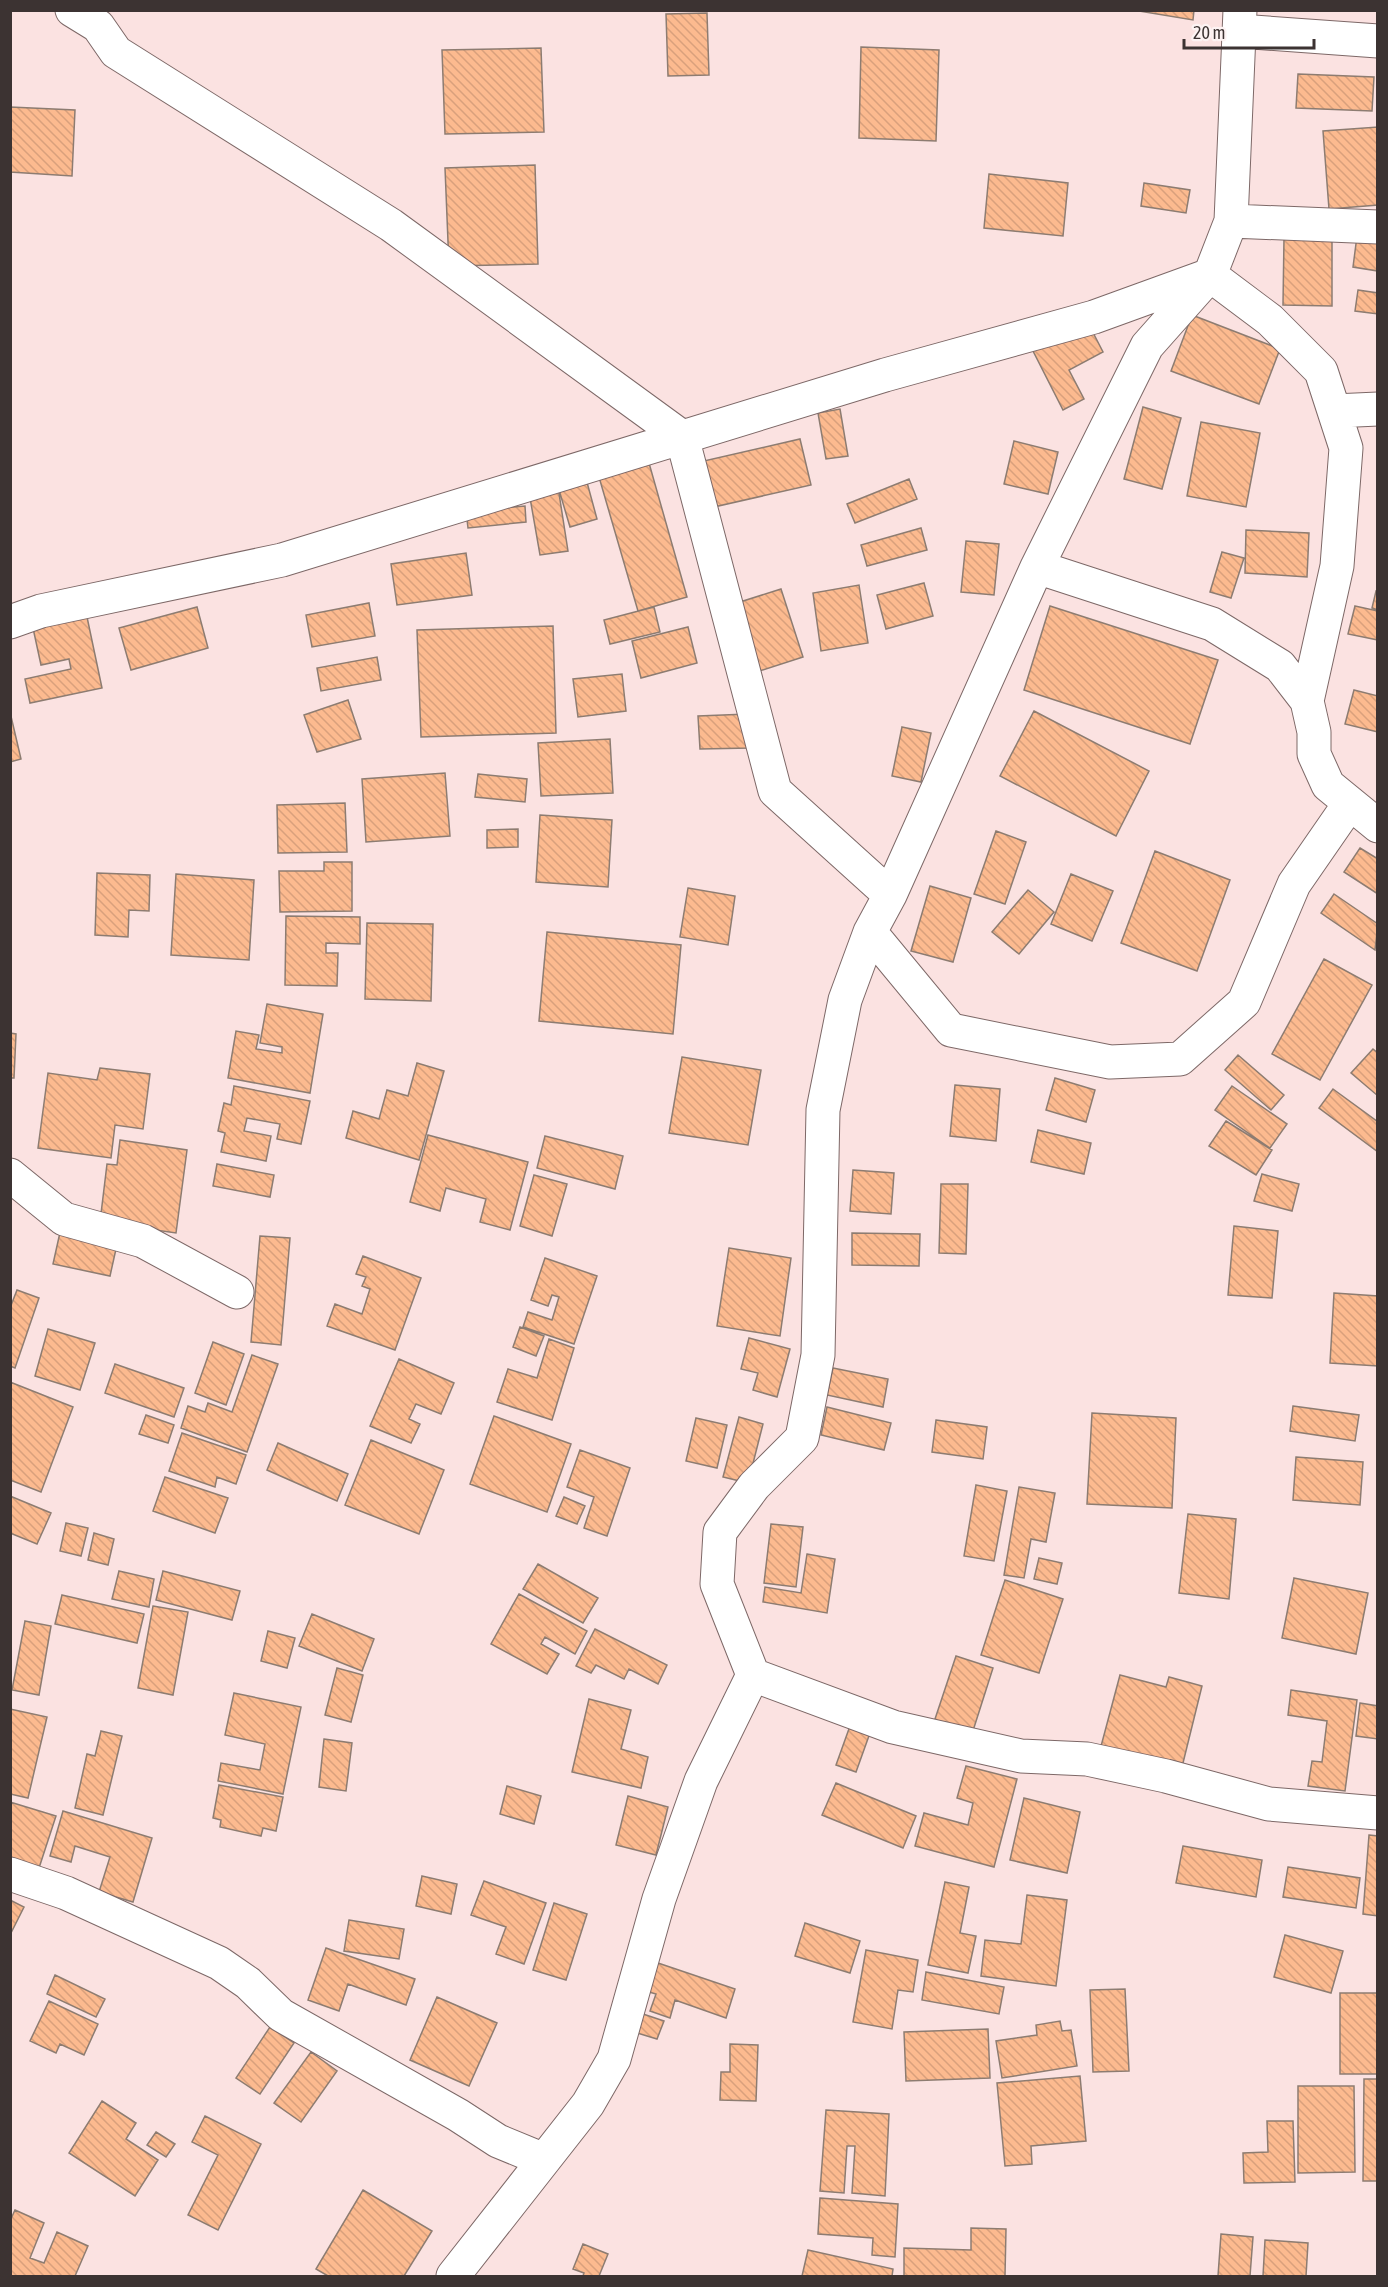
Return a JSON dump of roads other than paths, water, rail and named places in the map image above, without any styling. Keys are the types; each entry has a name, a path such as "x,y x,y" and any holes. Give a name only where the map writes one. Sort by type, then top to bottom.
{"street":[{"path":"72,10 98,26 116,52 391,225 682,437 775,791 890,895"},
{"path":"453,2277 588,2104 614,2059 659,1899 701,1781 753,1675 717,1584 720,1532 754,1486 802,1438 818,1355 823,1110 845,1000 870,932 890,895 1037,567 1147,346 1210,275 1231,221 1239,21 1377,41"},
{"path":"1231,221 1377,227"},
{"path":"10,621 41,612 282,560 885,375 1094,316 1210,275"},
{"path":"1210,275 1270,320 1321,372 1346,448 1337,566 1307,701"},
{"path":"1334,411 1377,410"},
{"path":"1037,567 1212,624 1280,666 1307,701 1314,732 1314,754 1328,785 1377,826"},
{"path":"870,932 951,1030 1110,1062 1180,1059 1244,1002 1294,884 1350,803"},
{"path":"10,1175 64,1219 143,1241 237,1292"},
{"path":"753,1675 893,1727 1021,1756 1087,1759 1166,1776 1269,1804 1377,1813"},
{"path":"10,1874 66,1893 219,1963 248,1983 281,2015 458,2115 498,2141 544,2160"}]}
